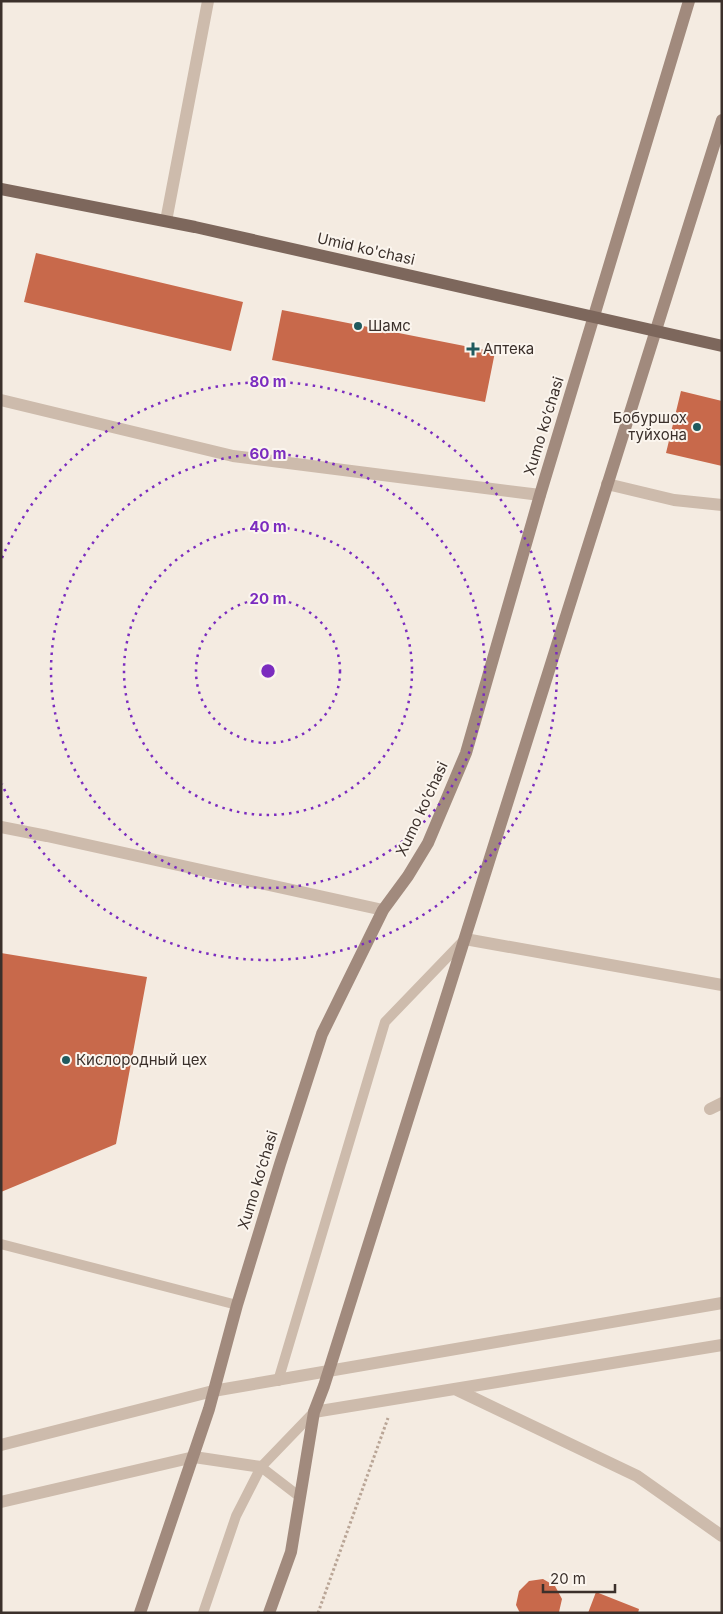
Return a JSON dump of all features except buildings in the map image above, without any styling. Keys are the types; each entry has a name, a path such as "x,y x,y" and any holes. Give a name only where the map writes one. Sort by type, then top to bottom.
{"main road":[{"name":"Xumo ko’chasi","path":"140,1613 194,1457 237,1305 322,1034 383,910 408,876 428,843 466,753 540,495 689,1"},
{"path":"269,1613 291,1552 314,1412 465,939 722,120"},
{"name":"Umid ko'chasi","path":"1,189 166,221 722,346"}],"street":[{"path":"166,221 208,1"},
{"path":"1,400 233,456 540,495"},
{"path":"607,484 674,500 722,505"},
{"path":"1,827 383,910"},
{"path":"465,939 722,985"},
{"path":"1,1445 213,1391 722,1303"},
{"path":"314,1412 722,1346"},
{"path":"455,1390 637,1476 722,1536"},
{"path":"1,1502 194,1457 261,1468"}],"lane":[{"path":"278,1381 385,1022 465,939"},
{"path":"1,1244 237,1305"},
{"path":"203,1613 236,1516 261,1468 314,1412"},
{"path":"261,1468 300,1497"}],"path":[{"path":"318,1613 395,1398"}],"place":[{"name":"Шамс","path":"358,326"},
{"name":"Аптека","path":"473,349"},
{"name":"Бобуршох туйхона","path":"697,427"},
{"name":"Кислородный цех","path":"66,1060"}]}
